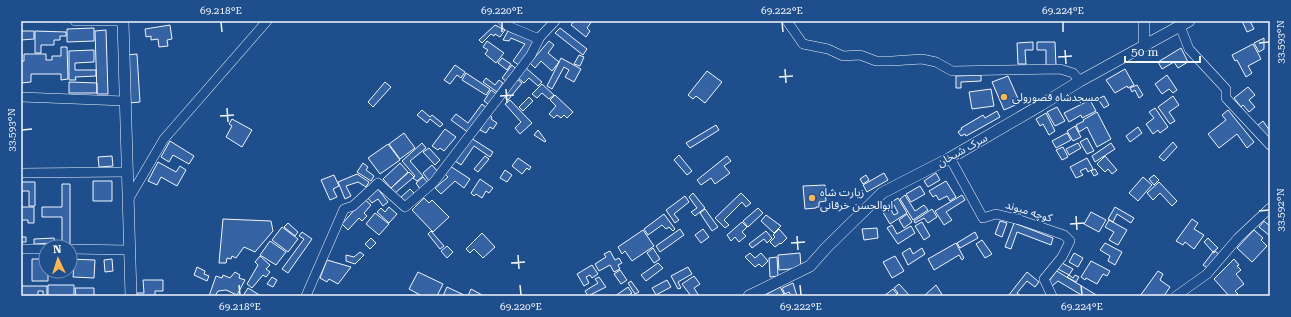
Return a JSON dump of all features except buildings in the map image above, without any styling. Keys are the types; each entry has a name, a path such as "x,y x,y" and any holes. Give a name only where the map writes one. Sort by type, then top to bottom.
{"street":[{"path":"76,21 123,21 124,101 131,296"},
{"path":"128,200 164,139 267,21"},
{"path":"503,21 508,26 539,39"},
{"path":"306,296 344,209 353,206 378,183 405,207 434,182 531,55 539,39 555,21"},
{"path":"787,21 803,44 828,49 842,56 860,55 876,61 922,59 936,62 952,71 1060,69 1074,73 1080,81"},
{"path":"1144,21 1144,46"},
{"path":"1184,24 1189,49 1226,89 1226,98 1270,145"},
{"name":"سرک شیخان","path":"749,296 810,266 826,248 882,193 950,158 1080,81 1184,24"},
{"path":"21,97 124,101"},
{"name":"کوچه میوند","path":"950,158 983,218 996,214 1020,220 1064,235 1070,241 1062,258 1044,280 1052,296"},
{"path":"21,173 127,172"},
{"path":"1176,296 1207,274 1238,238 1269,211"},
{"path":"21,249 38,249"},
{"path":"78,250 129,250"}],"place":[{"name":"مسجدشاه قصورولی","path":"1004,97"},
{"name":"زیارت شاه ابوالحسن خرقانی","path":"812,198"}]}
